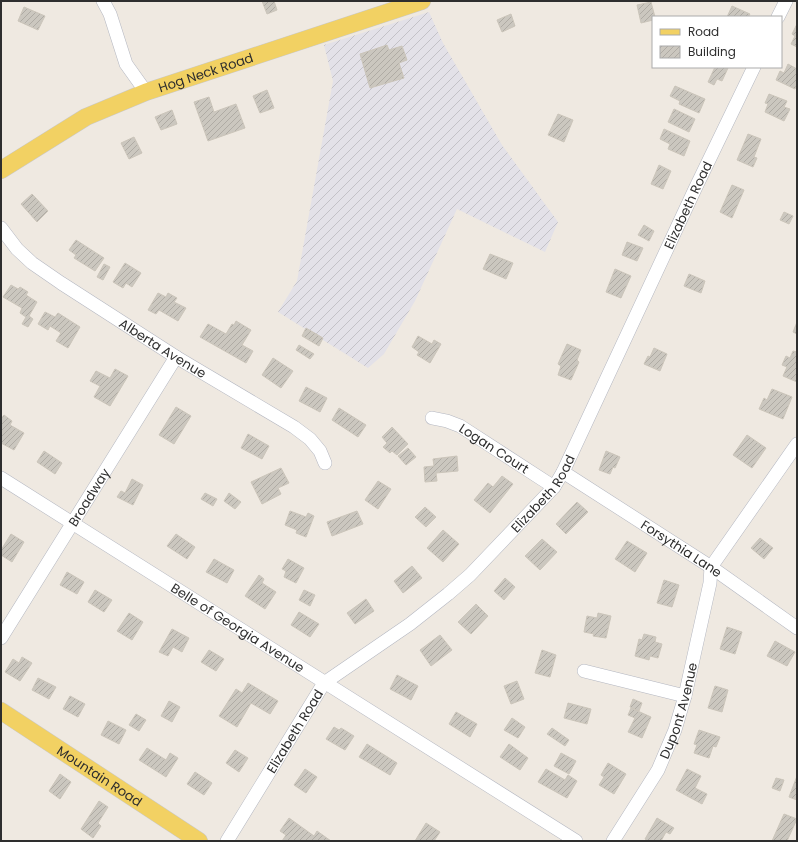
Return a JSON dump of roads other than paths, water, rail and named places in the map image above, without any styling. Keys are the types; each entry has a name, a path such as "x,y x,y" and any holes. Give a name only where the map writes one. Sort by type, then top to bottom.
{"main road":[{"name":"Hog Neck Road","path":"1,170 86,117 146,92 422,1"},
{"name":"Mountain Road","path":"1,711 199,841"}],"street":[{"path":"103,1 110,14 126,64 146,92"},
{"path":"778,16 786,1"},
{"name":"Elizabeth Road","path":"227,841 324,683 410,624 448,594 470,575 554,487 563,472 695,189 754,68"},
{"name":"Alberta Avenue","path":"1,228 17,249 32,263 61,283 176,357 294,427 310,439 320,451 325,463"},
{"name":"Broadway","path":"1,638 176,357"},
{"name":"Logan Court","path":"432,418 448,421 460,426 554,487"},
{"path":"711,568 797,444"},
{"name":"Forsythia Lane","path":"563,472 711,568 797,628"},
{"name":"Belle of Georgia Avenue","path":"1,478 576,841"},
{"name":"Dupont Avenue","path":"613,841 658,770 675,730 685,696 710,583 711,568"},
{"path":"584,671 685,696"}]}
